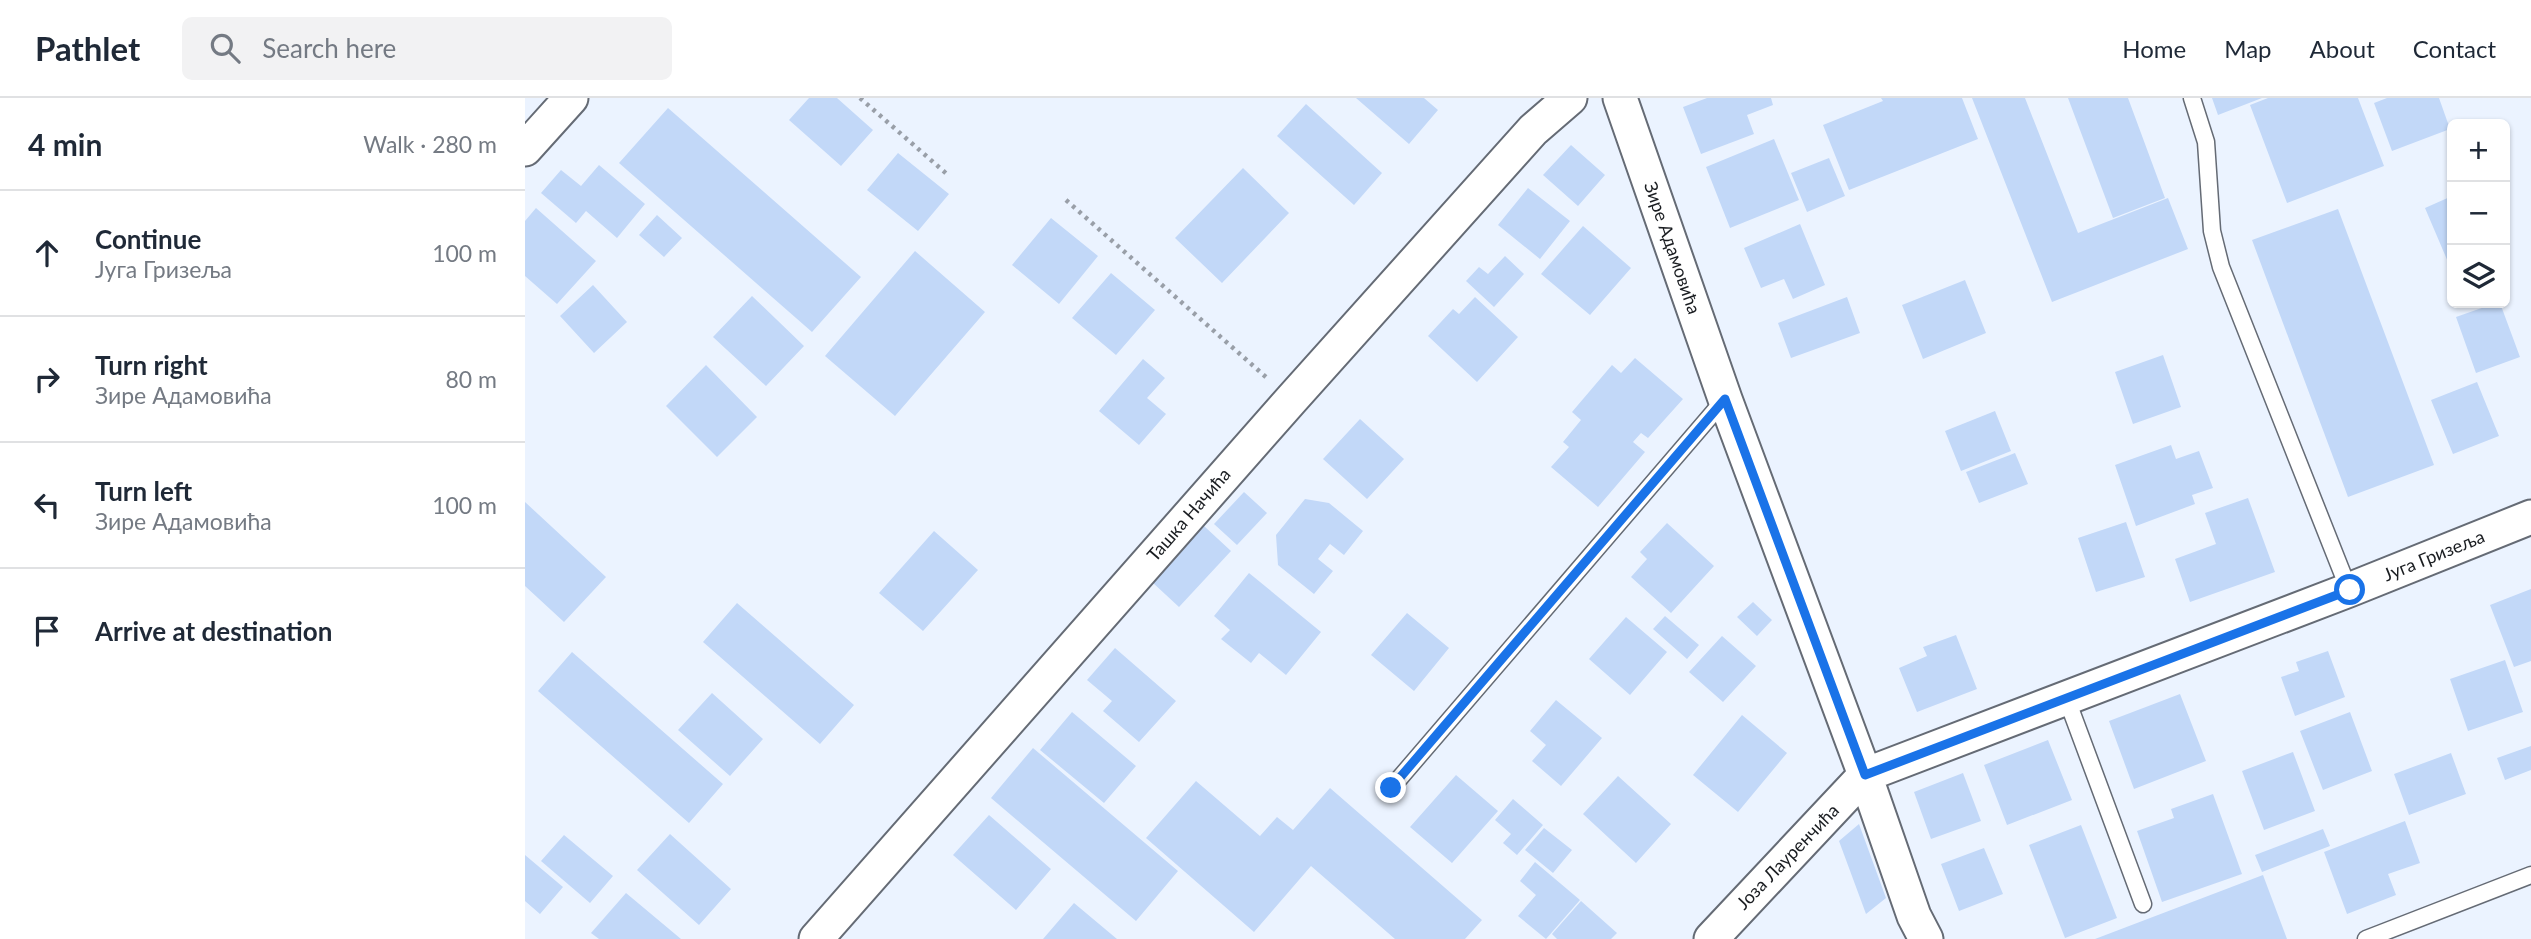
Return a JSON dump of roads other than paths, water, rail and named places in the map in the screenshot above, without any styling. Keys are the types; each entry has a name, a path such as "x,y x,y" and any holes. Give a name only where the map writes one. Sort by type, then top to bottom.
{"street":[{"path":"525,149 571,98"},
{"name":"Ташка Начића","path":"816,939 1533,130 1570,98"},
{"name":"Зире Адамовића","path":"1621,98 1725,399 1865,775 1914,916 1926,939"},
{"name":"Југа Гризеља","path":"1865,775 2350,590 2531,517"},
{"name":"Јоза Лауренчића","path":"1711,939 1865,775"}],"lane":[{"path":"2192,98 2206,142 2212,232 2221,267 2350,590"},
{"path":"1391,788 1725,399"},
{"path":"2066,697 2143,904"},
{"path":"2366,939 2531,875"}]}
